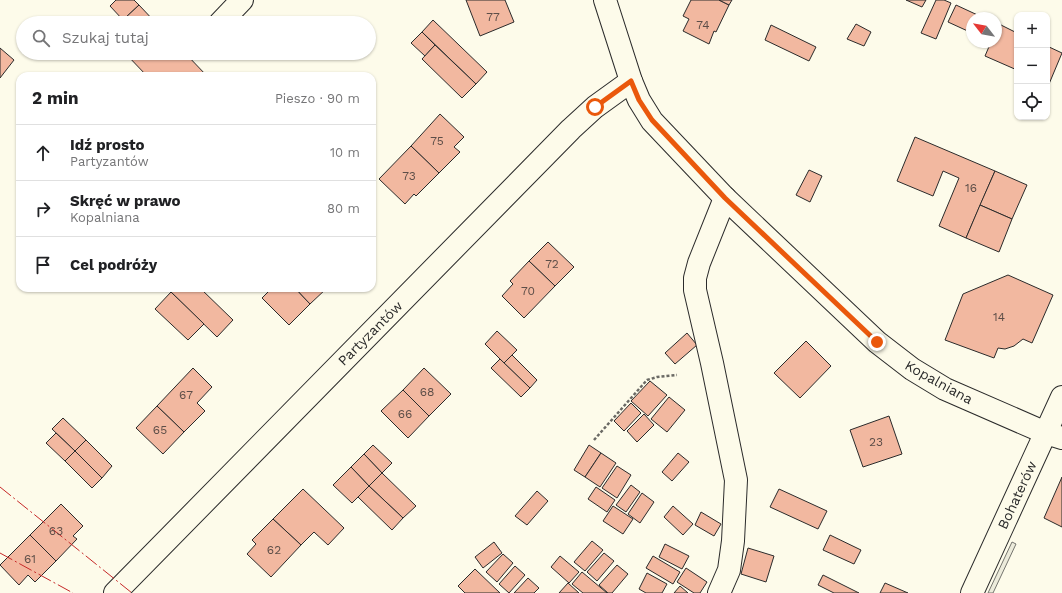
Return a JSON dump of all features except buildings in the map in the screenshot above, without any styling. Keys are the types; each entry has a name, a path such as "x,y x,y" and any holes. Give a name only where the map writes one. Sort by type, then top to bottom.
{"street":[{"path":"227,16 242,0"},
{"name":"Kopalniana","path":"605,0 631,81 639,100 652,120 725,198 877,342 912,369 945,388 1054,435"},
{"name":"Partyzantów","path":"115,593 570,129 595,107 631,81"},
{"path":"719,593 729,570 733,542 736,480 712,363 695,290 695,278 699,263 725,198"},
{"name":"Bohaterów","path":"972,593 1054,435 1062,397"}],"path":[{"path":"594,440 647,380 657,377 677,375"}],"shaded area":[{"path":"1012,542 1016,544 993,593 988,593"}],"power":[{"path":"0,487 132,593"},
{"path":"0,553 73,593"}],"route":[{"path":"595,107 631,81 639,100 652,120 725,198 877,342"}]}
